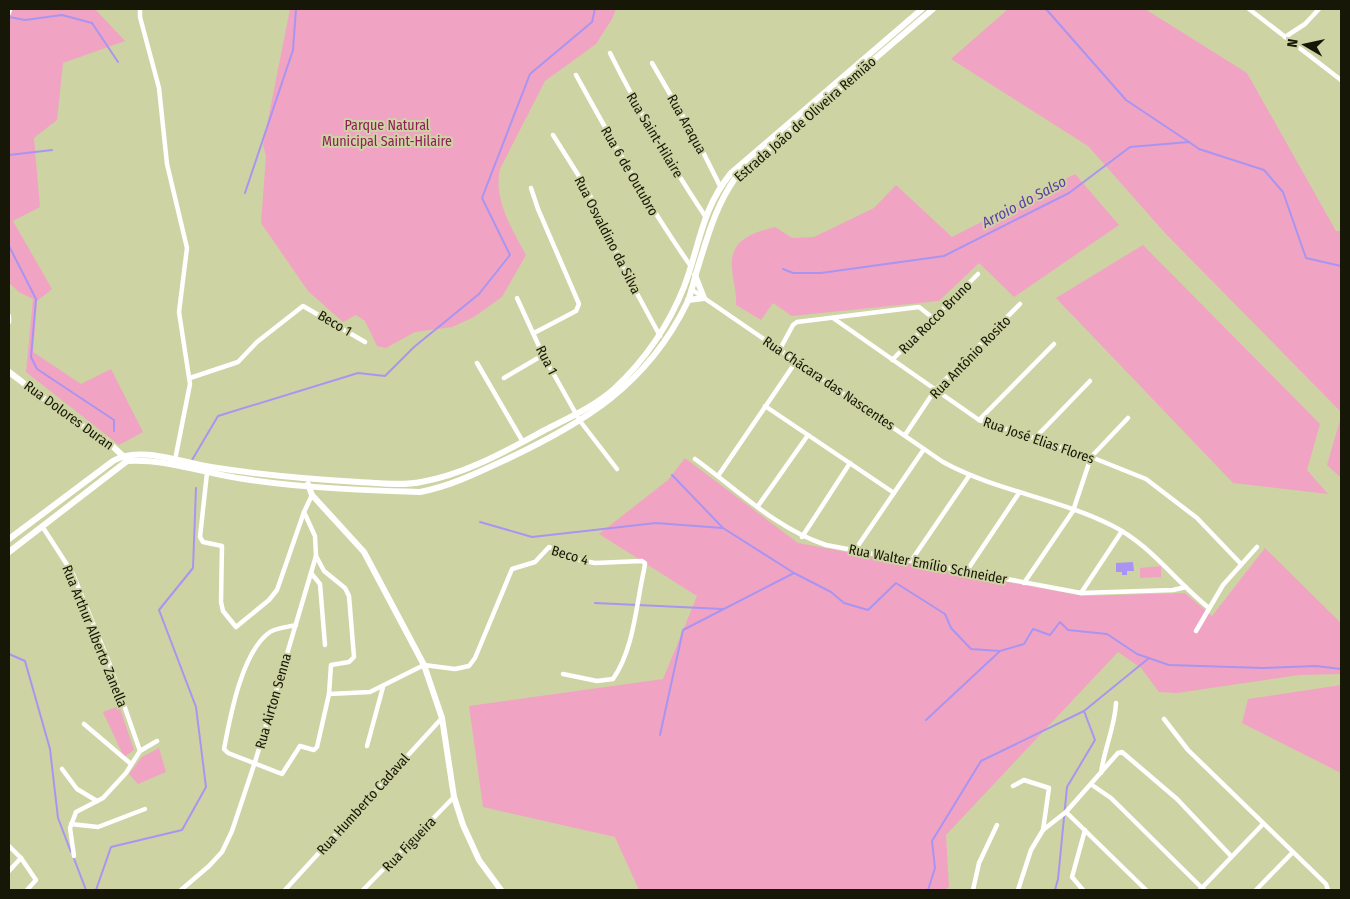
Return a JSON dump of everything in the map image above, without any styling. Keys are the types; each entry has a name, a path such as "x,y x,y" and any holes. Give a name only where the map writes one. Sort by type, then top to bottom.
{"main road":[{"name":"Estrada João de Oliveira Remião","path":"125,458 262,475 308,483 419,483 468,469 576,414 612,391 638,365 660,336 684,286 705,216 720,186 750,155 922,9"},
{"name":"Estrada João de Oliveira Remião","path":"9,539 113,461 138,453 175,460 207,473 420,492 441,488 471,477 580,421 616,396 665,342 688,300 712,218 723,195 736,177 933,9"},
{"path":"750,155 755,161"},
{"path":"660,336 691,290 700,233"},
{"path":"688,300 704,298 695,275"},
{"name":"Rua Dolores Duran","path":"9,372 67,416 107,441 125,458"},
{"path":"9,552 125,458"},
{"path":"308,483 312,495 364,552 424,665 442,718 454,797 463,825 478,860 501,890"}],"street":[{"path":"9,13 10,9"},
{"path":"140,9 140,17 159,88 166,164 188,248 179,312 190,378 175,460"},
{"path":"1249,9 1341,80"},
{"path":"1285,36 1305,24 1319,9"},
{"name":"Rua Saint-Hilaire","path":"610,53 627,87 674,169 705,216"},
{"name":"Rua Araqua","path":"652,63 699,144 720,186"},
{"name":"Rua 6 de Outubro","path":"576,74 643,194 690,265"},
{"name":"Rua Osvaldino da Silva","path":"553,135 587,189 628,275 660,336"},
{"path":"531,188 538,209 579,304 576,311 534,333"},
{"name":"Rua Rocco Bruno","path":"892,360 978,274"},
{"name":"Rua Chácara das Nascentes","path":"691,290 797,360 924,449 968,476 1099,519 1122,531 1144,545 1209,608"},
{"name":"Rua 1","path":"518,298 544,356 580,421 617,469"},
{"name":"Rua Antônio Rosito","path":"905,435 935,390 1020,304"},
{"name":"Beco 1","path":"190,378 238,362 257,342 303,306 365,342"},
{"path":"780,350 794,323 919,307 933,318"},
{"path":"9,316 9,322"},
{"name":"Rua José Elias Flores","path":"833,318 979,420 1131,472 1159,488 1197,518 1241,564"},
{"path":"979,420 1054,344"},
{"path":"504,378 544,356"},
{"path":"718,476 797,360"},
{"path":"477,363 523,442"},
{"path":"1034,439 1090,381"},
{"path":"765,406 894,493"},
{"path":"1024,583 1073,511 1091,457 1128,418"},
{"path":"758,506 808,435"},
{"path":"855,550 924,449"},
{"name":"Rua Walter Emílio Schneider","path":"694,459 802,537 855,550 1082,593 1173,590 1186,587"},
{"path":"802,537 850,463"},
{"path":"207,473 200,537 203,542 222,546 221,602 223,612 236,627 269,600 277,590 304,512 312,495"},
{"path":"911,561 968,476"},
{"path":"966,572 1018,493"},
{"name":"Rua Airton Senna","path":"181,890 222,852 232,831 255,762 316,556 314,536 304,512"},
{"name":"Rua Arthur Alberto Zanella","path":"42,526 73,574 110,665 140,751"},
{"path":"1082,593 1122,531"},
{"name":"Beco 4","path":"424,665 455,669 469,666 484,636 488,622 512,569 535,562 549,547 579,560 595,562 642,561 645,563 628,648 613,679 598,681 563,674"},
{"path":"1196,631 1223,585 1257,547"},
{"path":"296,625 270,632 259,645 245,668 232,710 226,752 284,774 300,746 316,749 329,694 331,665 349,662 354,657 349,596 345,588 324,571 316,556"},
{"path":"311,573 320,584 325,645"},
{"path":"329,694 356,694 383,687 424,665"},
{"path":"367,746 383,687"},
{"path":"1101,775 1103,752 1114,722 1116,703"},
{"name":"Rua Humberto Cadaval","path":"284,890 442,718"},
{"path":"1164,719 1188,750 1326,884 1328,890"},
{"path":"84,724 131,764"},
{"path":"74,856 70,835 71,824 76,812 103,798 140,751 157,741"},
{"path":"1018,890 1031,850 1043,830 1066,812 1101,775 1118,753 1126,753 1177,799 1231,856"},
{"path":"62,769 77,789 97,801"},
{"path":"1013,786 1024,780 1049,788 1043,830"},
{"path":"1092,784 1111,798 1202,890 1231,856 1263,824"},
{"name":"Rua Figueira","path":"363,890 454,797"},
{"path":"71,824 98,827 145,809"},
{"path":"1066,812 1146,890"},
{"path":"973,890 979,863 997,824"},
{"path":"1082,890 1072,877 1086,830"},
{"path":"9,846 21,858 36,880 26,890"},
{"path":"1256,890 1292,852"},
{"path":"9,871 21,858"}],"green space":[{"path":"9,9 95,9 125,41 63,63 57,120 34,138 40,207 13,221 52,289 37,301 33,352 81,384 111,369 143,432 119,445 26,372 33,299 19,292 9,283"},
{"name":"Parque Natural Municipal Saint-Hilaire","path":"290,9 616,9 596,44 545,81 500,169 499,191 501,203 526,255 502,297 474,317 452,327 415,332 386,348 377,346 365,321 356,315 343,322 308,291 261,223 266,156 263,145"},
{"path":"1008,9 1145,9 1247,73 1336,231 1341,231 1341,412 1165,233 1088,146 951,59"},
{"path":"1075,174 1119,225 1014,297 979,263 939,301 792,316 773,303 761,320 736,305 732,259 738,245 750,235 775,227 792,238 814,237 874,208 896,185 952,237"},
{"path":"1143,245 1320,424 1307,470 1328,494 1233,483 1056,298"},
{"path":"1341,417 1341,478 1327,465"},
{"path":"685,458 798,543 1083,596 1185,593 1212,616 1265,548 1341,623 1341,674 1299,675 1177,693 1159,692 1141,668 1118,652 946,835 949,887 944,890 639,890 615,837 483,807 469,706 663,679 697,596 599,534 668,480"},
{"path":"1161,566 1161,577 1140,578 1140,568"},
{"path":"1341,685 1341,773 1242,723 1248,699"},
{"path":"119,706 134,750 124,757 103,712"},
{"path":"159,748 166,772 138,784 129,774 142,757"}],"shaded area":[{"path":"1133,562 1134,571 1127,571 1127,575 1122,575 1122,572 1116,572 1116,563"}],"waterway":[{"path":"245,193 293,50 296,9"},
{"path":"192,460 218,416 358,373 385,376 414,347 479,294 510,255 482,198 530,74 592,22 595,9"},
{"path":"1046,9 1126,100 1189,142"},
{"path":"9,17 25,20 62,15 92,23 118,62"},
{"name":"Arroio do Salso","path":"783,269 793,273 821,273 944,256 1069,193 1130,147 1189,142 1199,149 1264,170 1283,192 1306,258 1341,266"},
{"path":"9,155 52,150"},
{"path":"9,246 36,299 31,357 37,369 114,420 114,431"},
{"path":"672,475 723,528 794,573 831,592 844,603 868,610 896,583 945,614 951,628 971,649 1000,651 1024,644 1033,629 1050,635 1060,622 1068,630 1107,634 1137,654 1169,665 1263,668 1316,666 1341,669"},
{"path":"96,890 111,847 182,830 206,787 196,707 159,610 193,568 196,488"},
{"path":"480,522 532,537 656,523 722,528"},
{"path":"660,735 683,630 794,573"},
{"path":"595,603 723,609"},
{"path":"926,720 999,652"},
{"path":"9,654 25,661 50,749 58,818 71,852"},
{"path":"928,890 935,868 932,841 981,761 1084,711 1149,658"},
{"path":"1055,890 1058,879 1067,787 1095,740 1084,711"},
{"path":"73,856 86,890"}]}
